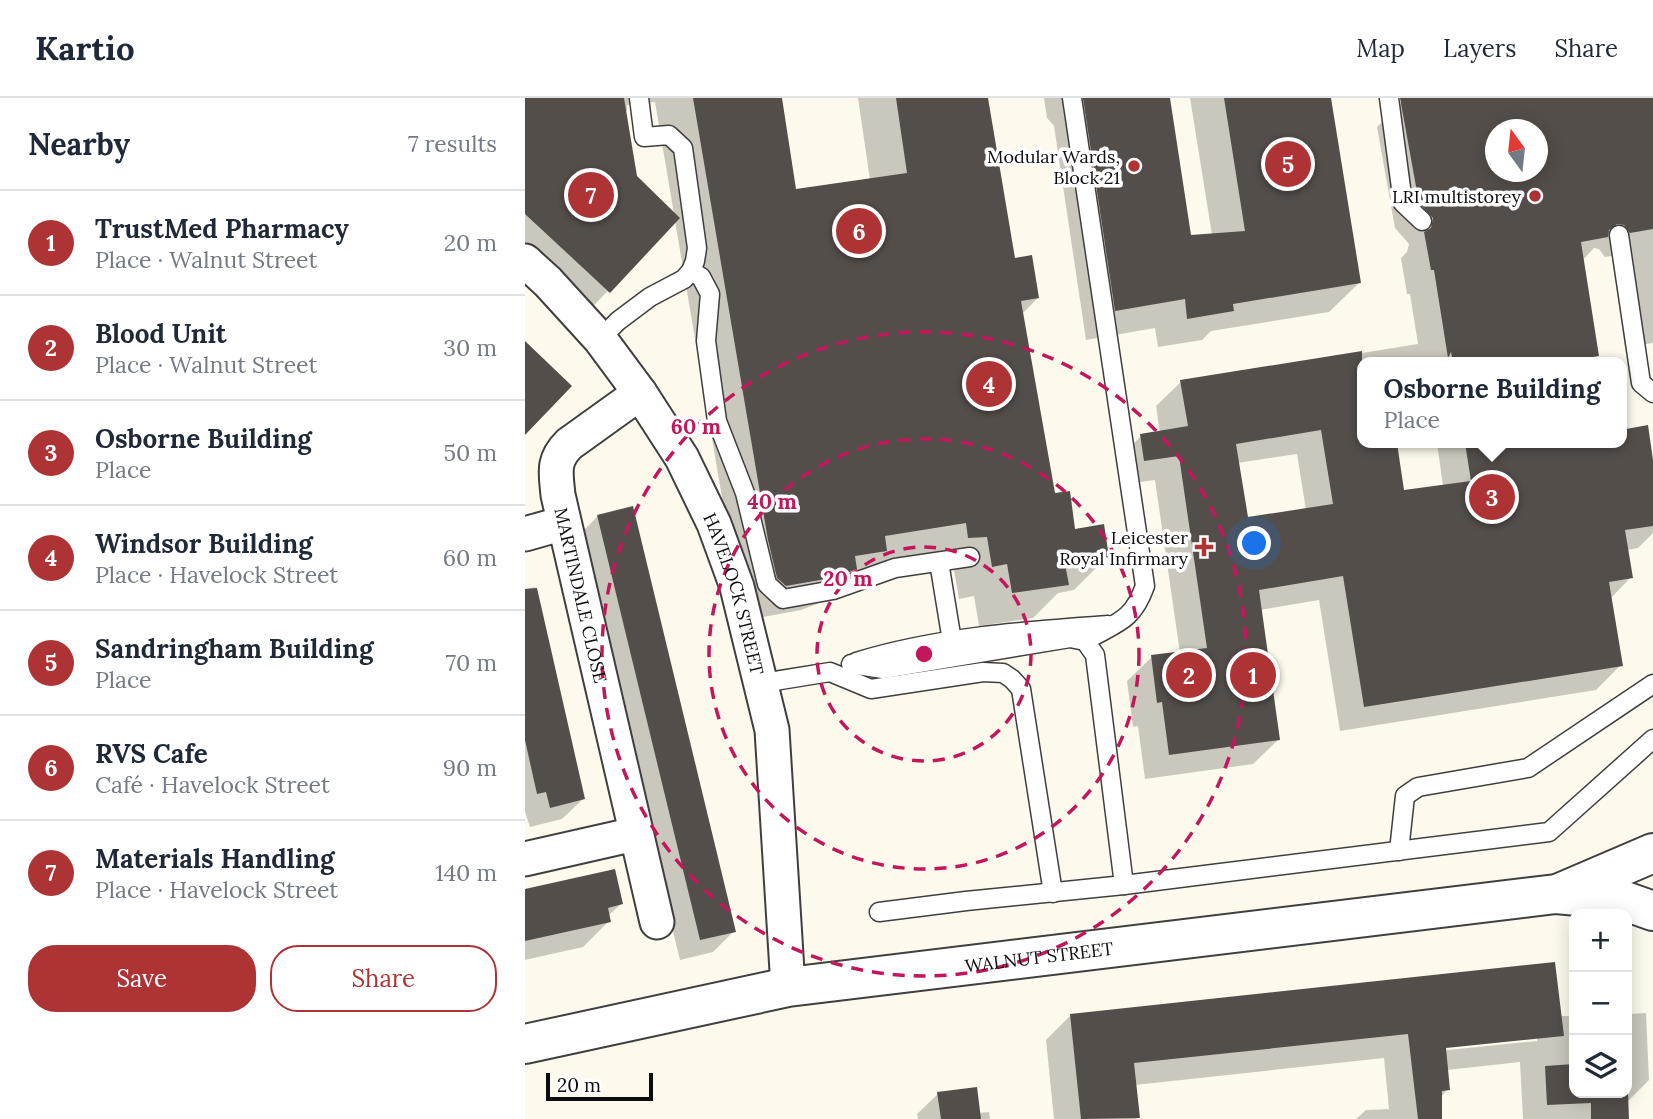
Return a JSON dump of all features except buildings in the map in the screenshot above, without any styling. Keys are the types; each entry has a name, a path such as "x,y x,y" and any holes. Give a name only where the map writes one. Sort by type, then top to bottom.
{"street":[{"name":"HAVELOCK STREET","path":"525,261 600,339 683,457 714,524 737,587 772,730 788,987"},
{"name":"MARTINDALE CLOSE","path":"640,393 569,444 560,453 556,466 558,495 657,922"},
{"path":"525,534 565,523"},
{"path":"525,859 635,834"},
{"name":"WALNUT STREET","path":"1556,894 1653,853"},
{"name":"WALNUT STREET","path":"525,1044 788,987 1556,894 1622,900 1653,911"}],"lane":[{"path":"600,339 618,321 650,297 684,279 691,271 697,248 684,148 670,135 645,137 639,98"},
{"path":"852,664 883,669 1070,638 1086,641 1128,617 1138,606 1145,586 1072,98"},
{"path":"1388,98 1402,203 1422,222"},
{"path":"1619,235 1641,383 1653,393"},
{"path":"691,271 701,277 710,294 706,341 717,421 745,494 767,583 783,600 832,590 895,568 970,557"},
{"path":"939,562 952,641"},
{"path":"762,683 830,672 880,655 952,641 1047,629 1113,625"},
{"path":"1086,641 1095,655 1124,885"},
{"path":"830,672 871,689 983,672 1003,673 1012,679 1021,689 1053,893"},
{"path":"1399,851 1405,796 1418,787 1528,768 1653,684"},
{"path":"879,912 1124,885 1549,832 1653,739"}],"place":[{"name":"Sandringham Building","path":"1288,164"},
{"name":"Modular Wards, Block 21","path":"1134,166"},
{"name":"Materials Handling","path":"591,195"},
{"name":"LRI multistorey","path":"1535,196"},
{"name":"RVS Cafe","path":"859,231"},
{"name":"Windsor Building","path":"989,384"},
{"name":"Osborne Building","path":"1492,497"},
{"name":"Leicester Royal Infirmary","path":"1204,547"},
{"name":"Blood Unit","path":"1189,675"},
{"name":"TrustMed Pharmacy","path":"1253,675"}]}
